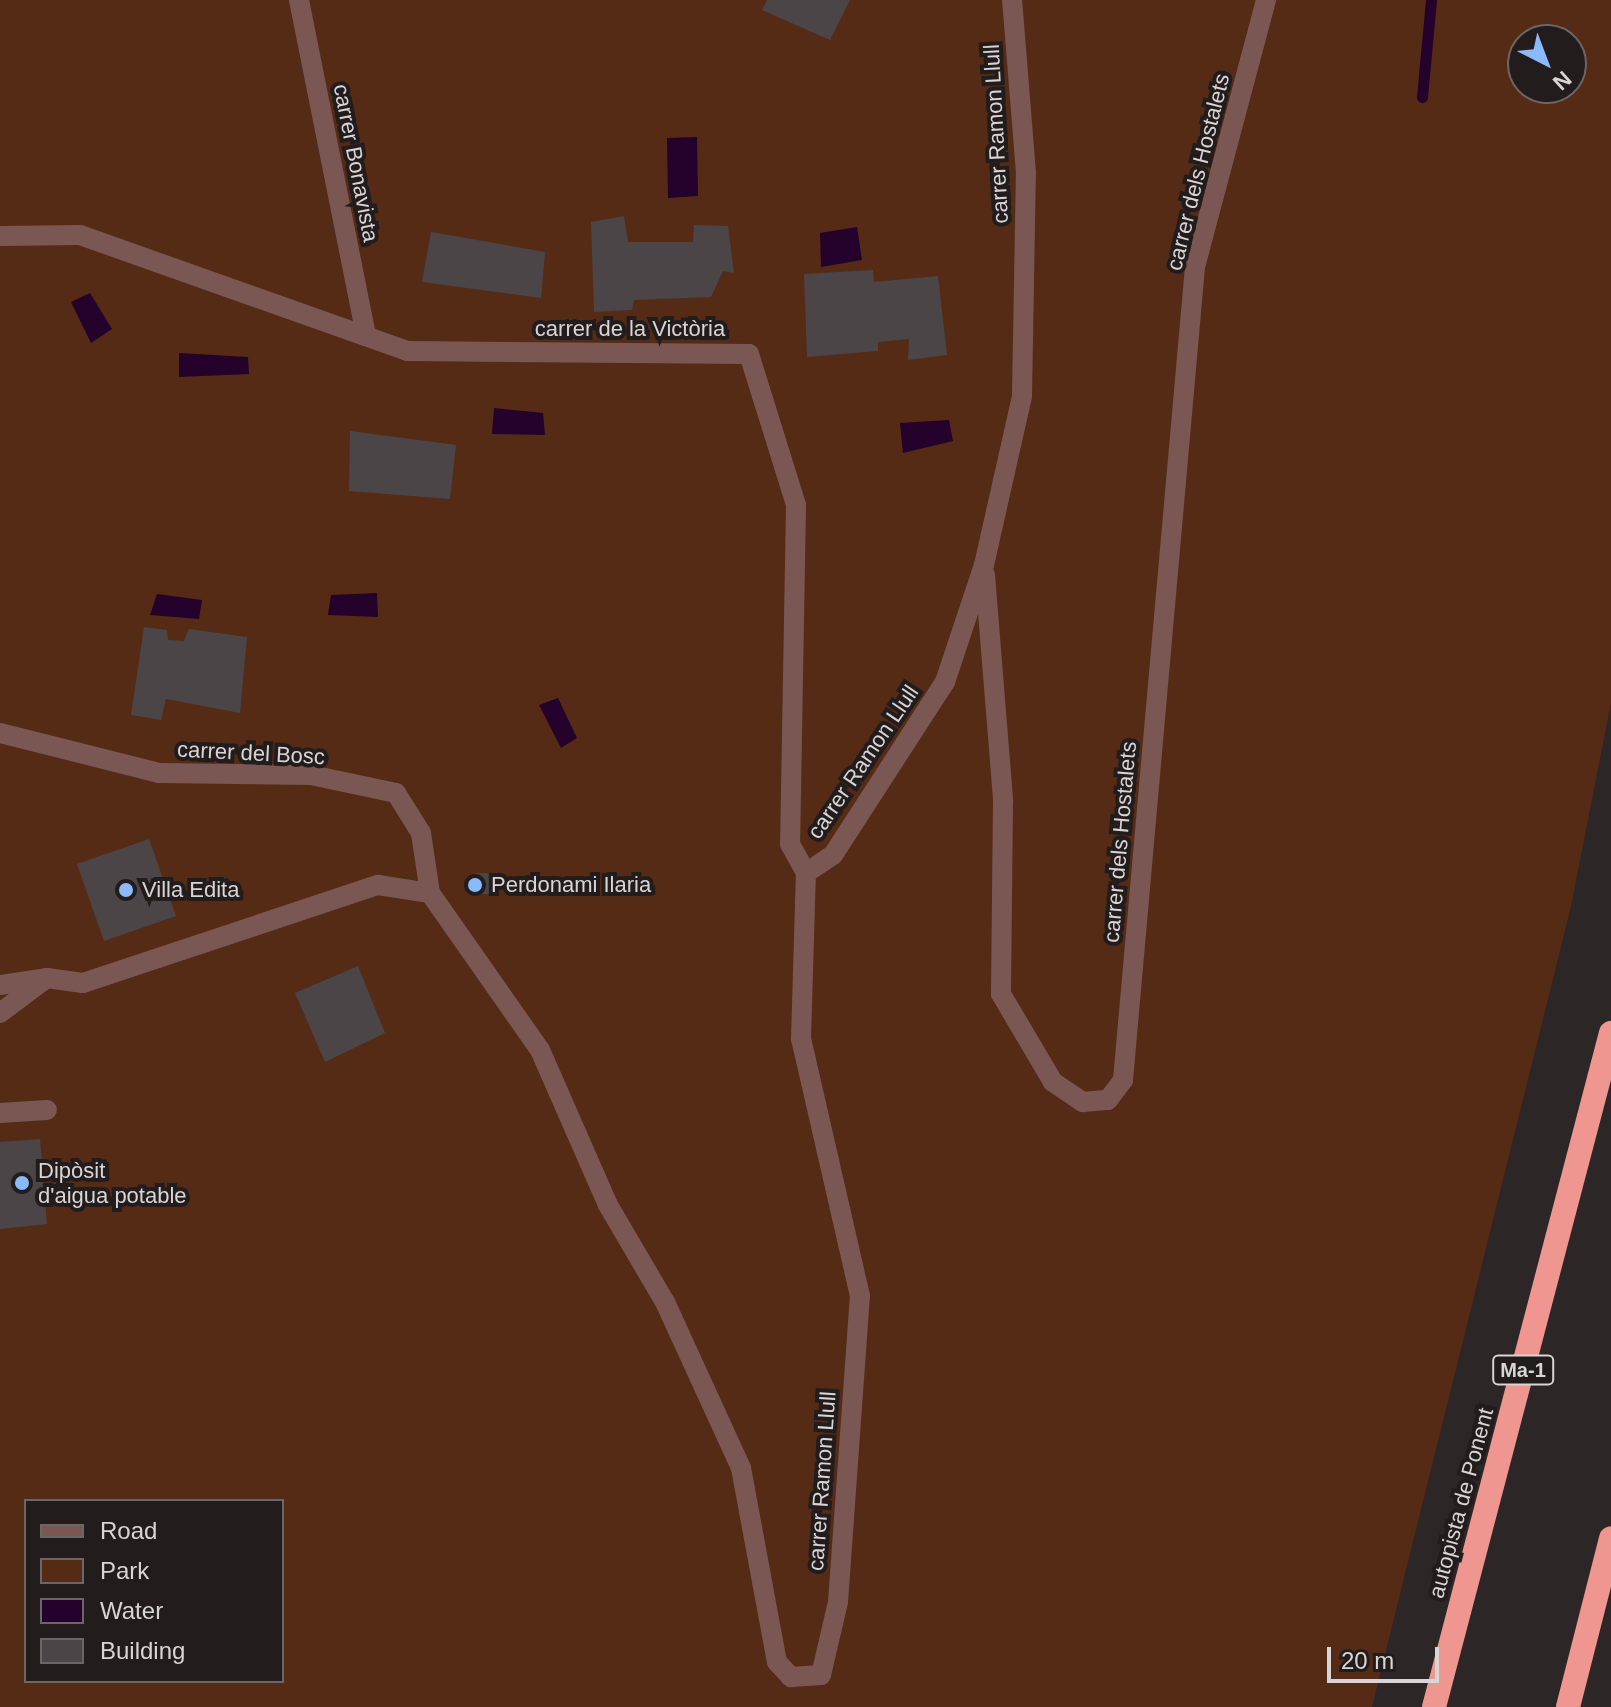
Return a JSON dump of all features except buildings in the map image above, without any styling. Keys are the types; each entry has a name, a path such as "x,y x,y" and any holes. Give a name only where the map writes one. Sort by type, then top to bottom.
{"highway":[{"name":"autopista de Ponent","path":"1434,1707 1611,1033"},
{"path":"1568,1707 1611,1538"}],"street":[{"name":"carrer Bonavista","path":"299,0 366,336"},
{"name":"carrer Ramon Llull","path":"430,893 540,1050 608,1205 665,1302 741,1468 777,1662 791,1677 809,1681 829,1662 838,1602 860,1296 801,1039 806,873 833,855 945,682 984,565 1022,396 1026,173 1012,0"},
{"name":"carrer dels Hostalets","path":"984,565 1003,801 1001,994 1053,1082 1083,1102 1108,1100 1123,1080 1195,267 1266,0"},
{"name":"carrer de la Victòria","path":"0,236 80,235 407,351 749,354 796,505 790,844 806,873"},
{"name":"carrer del Bosc","path":"0,733 159,773 311,775 396,793 421,833 430,893"},
{"path":"0,985 47,978 83,983 378,885 430,893"},
{"path":"0,1013 47,978"},
{"path":"0,1113 47,1110"}],"green space":[{"path":"0,0 1611,0 1611,703 1571,906 1372,1707 0,1707"}],"water":[{"path":"697,137 698,196 668,198 667,138"},
{"path":"857,227 862,260 821,267 820,233"},
{"path":"90,293 112,329 91,343 71,302"},
{"path":"179,353 248,357 249,374 179,377"},
{"path":"494,408 543,413 545,435 492,434"},
{"path":"949,420 953,441 903,453 900,423"},
{"path":"377,593 378,617 328,615 331,595"},
{"path":"157,594 202,600 199,619 150,615"},
{"path":"558,698 577,738 561,748 539,705"}],"waterway":[{"path":"1422,97 1431,0"}],"place":[{"name":"Perdonami Ilaria","path":"475,885"},
{"name":"Villa Edita","path":"126,890"},
{"name":"Dipòsit d'aigua potable","path":"22,1183"}]}
